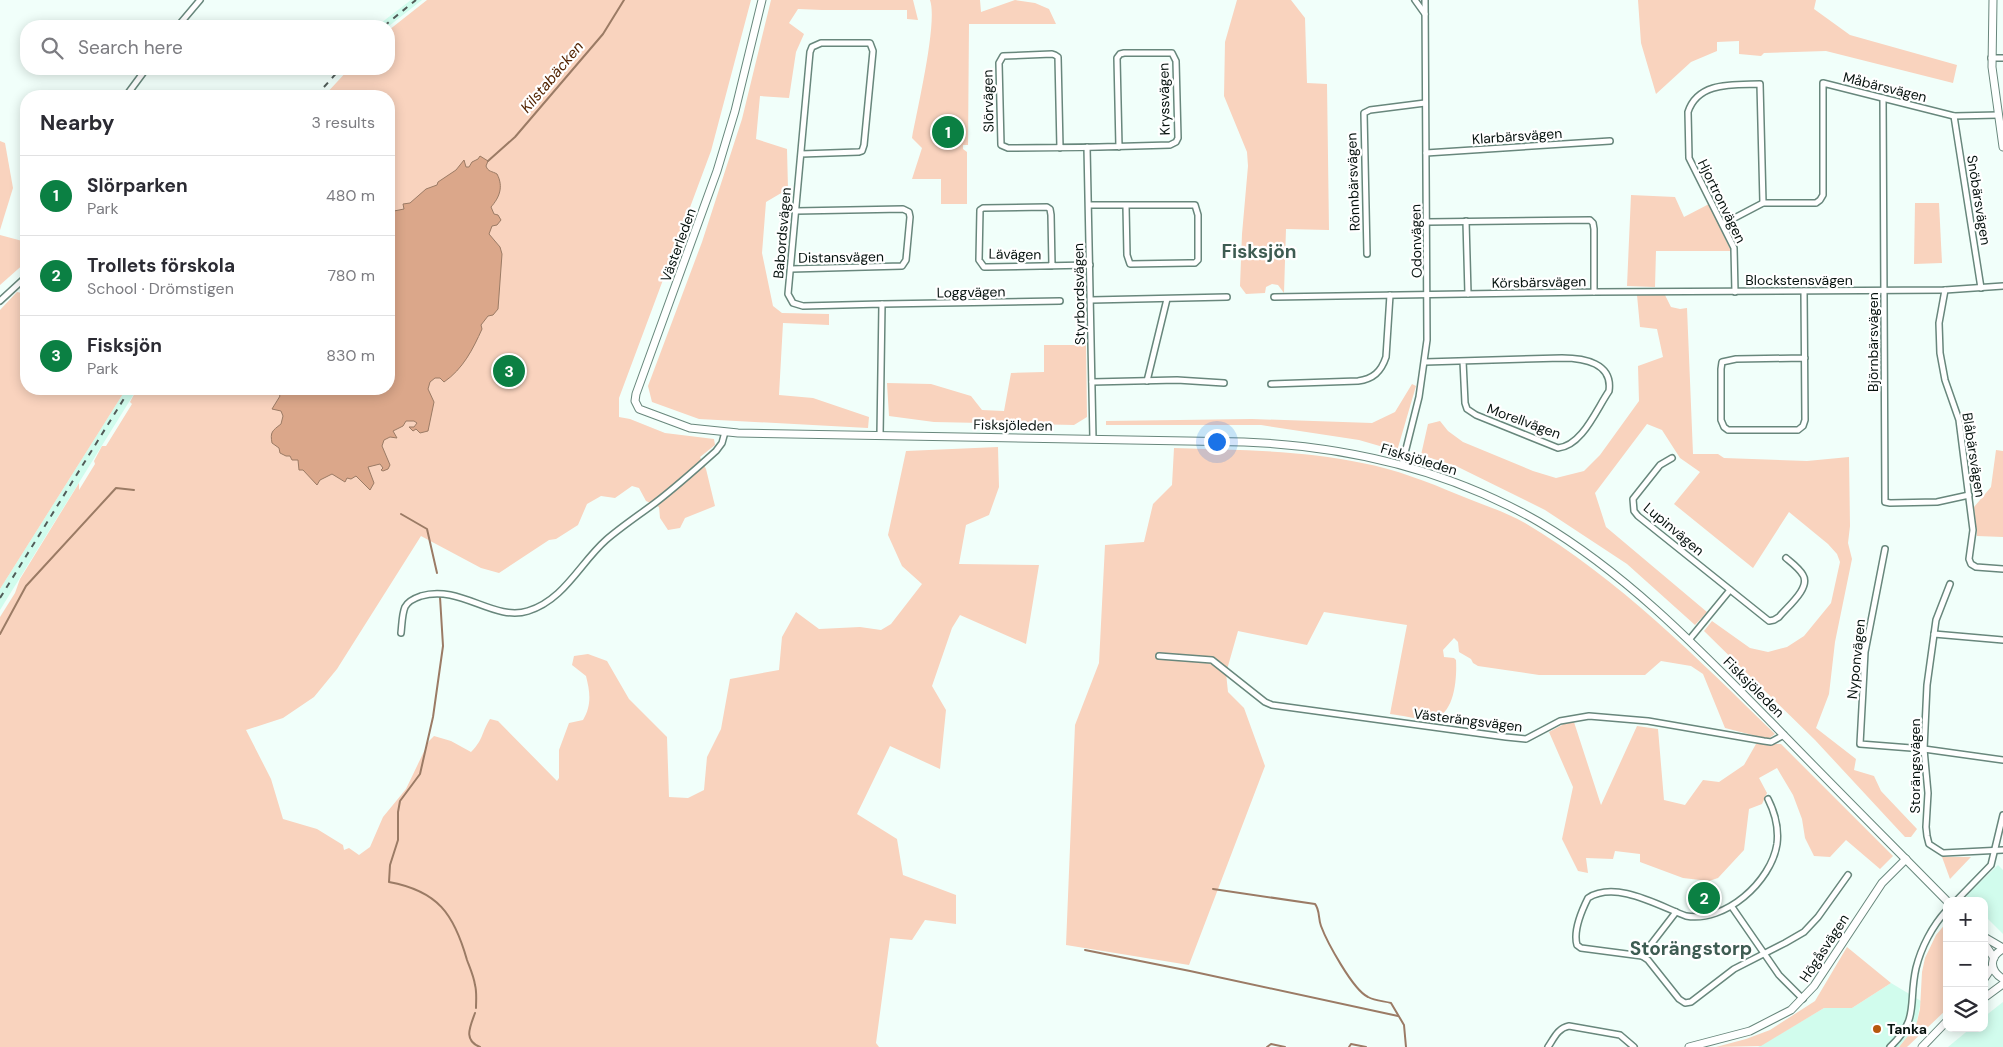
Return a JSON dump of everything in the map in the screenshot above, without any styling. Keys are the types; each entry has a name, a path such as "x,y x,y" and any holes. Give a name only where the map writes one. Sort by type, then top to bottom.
{"street":[{"path":"183,20 200,0"},
{"name":"Västerleden","path":"725,432 702,430 672,423 644,412 636,406 635,401 717,171 741,88 762,0"},
{"path":"1415,0 1425,15"},
{"name":"Odonvägen","path":"1402,465 1417,405 1425,362 1428,295 1428,222 1425,0"},
{"path":"1993,0 1991,58 2003,147"},
{"name":"Babordsvägen","path":"801,154 862,151 873,51 870,43 820,43 812,47 801,154 788,294 790,300 798,305 882,304"},
{"name":"Kryssvägen","path":"1087,148 1170,145 1176,142 1178,138 1176,61 1172,54 1124,53 1120,54 1117,58 1119,146"},
{"name":"Slörvägen","path":"1060,148 1058,58 1052,54 1002,56 999,63 1001,145 1008,148 1060,148 1087,148"},
{"path":"1991,58 2003,58"},
{"path":"130,90 142,75"},
{"name":"Måbärsvägen","path":"1763,203 1816,202 1823,195 1823,83 1954,116 1998,115"},
{"name":"Hjortronvägen","path":"1735,292 1734,248 1692,166 1688,148 1688,112 1690,106 1709,88 1714,86 1760,84 1763,203"},
{"name":"Björnbärsvägen","path":"1883,98 1885,502 1936,502 1969,495"},
{"name":"Rönnbärsvägen","path":"1367,254 1364,113 1370,110 1426,102"},
{"name":"Snöbärsvägen","path":"1954,116 1981,288"},
{"name":"Klarbärsvägen","path":"1426,153 1610,141"},
{"name":"Styrbordsvägen","path":"1087,148 1093,439"},
{"path":"1723,224 1763,203"},
{"path":"1089,206 1195,205 1198,215 1198,260 1195,263 1130,264 1127,256 1126,206"},
{"name":"Lävägen","path":"1052,266 1050,209 1047,207 983,208 980,210 979,260 981,265 987,267 1052,266 1090,265"},
{"name":"Distansvägen","path":"791,269 902,266 906,260 910,217 909,212 903,209 796,211"},
{"name":"Körsbärsvägen","path":"1274,297 1594,292 1594,229 1590,220 1428,222"},
{"path":"1466,221 1468,294"},
{"path":"0,301 20,283"},
{"name":"Blockstensvägen","path":"1594,292 1945,290 2003,286"},
{"name":"Blåbärsvägen","path":"1945,290 1939,323 1940,353 1945,380 1959,420 1973,530 1969,559 1976,567 2003,569"},
{"path":"1804,291 1805,358 1805,420 1803,426 1798,430 1728,430 1724,427 1721,420 1722,362 1736,359 1805,358"},
{"path":"1271,384 1358,380 1374,376 1380,370 1386,357 1390,295"},
{"path":"1147,381 1167,298"},
{"path":"1091,300 1227,298"},
{"name":"Loggvägen","path":"882,304 1060,301"},
{"path":"880,436 882,304"},
{"name":"Morellvägen","path":"1425,362 1562,358 1587,361 1599,366 1608,376 1610,383 1609,391 1579,438 1570,445 1558,448 1476,415 1467,409 1465,403 1464,361"},
{"path":"1092,382 1224,383"},
{"path":"401,633 403,613 407,604 418,597 428,594 448,594 504,612 526,612 540,606 566,586 607,540 656,502 716,451 722,443 725,432"},
{"name":"Fisksjöleden","path":"725,432 1287,444 1347,452 1402,465 1460,484 1494,499 1545,526 1576,546 1617,577 1689,640 1943,897"},
{"name":"Lupinvägen","path":"1672,458 1660,465 1637,493 1633,499 1634,511 1769,621 1774,620 1802,589 1805,583 1804,576 1786,558"},
{"name":"Nyponvägen","path":"1885,549 1865,652 1860,744 1924,749"},
{"name":"Storängsvägen","path":"1950,584 1936,620 1927,685 1924,749 1928,793 1926,827 1929,844 1943,853 2003,850"},
{"path":"1689,640 1730,590"},
{"path":"1934,634 2003,640"},
{"name":"Västerängsvägen","path":"1159,656 1212,660 1265,702 1272,705 1506,737 1526,739 1560,721 1589,716 1648,721 1771,742 1784,735"},
{"path":"1924,749 2003,760"},
{"path":"1768,799 1776,818 1777,832 1774,854 1768,868 1759,881 1732,907 1710,916 1695,918 1642,898 1620,893 1601,893 1588,898 1579,922 1577,945 1581,948 1642,956 1648,960 1679,999 1685,1003 1691,1002 1734,969 1796,937 1811,926 1848,874"},
{"path":"1960,897 1991,865 2003,815"},
{"name":"Högåsvägen","path":"1689,1047 1750,1031 1791,1010 1814,986 1882,883 1906,859"},
{"path":"1732,907 1779,975 1803,999"},
{"path":"1642,956 1676,912"},
{"path":"1890,1047 1908,1024 1912,1009 1914,976 1920,956 1934,927 1943,915"},
{"path":"1988,940 2003,949 1997,953 1988,974"},
{"path":"1988,949 1994,958"},
{"path":"1992,968 2003,979"},
{"path":"1988,995 2003,984"},
{"path":"1922,1047 1943,1024"},
{"path":"1548,1047 1563,1027 1569,1026 1620,1035 1634,1047"},
{"path":"1928,1041 1943,1029"}],"shaded area":[{"path":"411,0 422,0 395,21 385,20"},
{"path":"427,0 751,0 711,151 619,398 619,417 630,419 665,433 714,439 715,445 700,457 706,469 715,506 685,518 680,528 668,530 660,518 659,507 646,501 639,488 632,486 615,498 601,496 587,504 578,525 556,539 549,540 499,573 481,568 421,536 337,669 314,697 283,718 246,730 271,779 283,819 317,829 343,845 344,850 349,848 359,855 370,847 383,817 406,789 429,741 434,736 451,741 471,752 480,740 490,719 498,721 557,781 559,778 559,750 569,723 583,720 589,704 586,676 572,665 574,656 588,654 607,661 629,699 667,737 669,797 688,798 704,790 707,757 721,729 730,679 779,670 782,637 796,612 819,629 860,627 881,630 891,624 922,584 902,566 888,535 906,451 998,447 999,487 989,515 966,525 959,564 1039,565 1026,644 960,615 952,628 932,686 946,710 940,769 890,746 857,814 897,839 903,875 956,895 956,924 925,920 912,940 890,938 876,1043 879,1047 0,1047 0,617 15,593 20,579 79,483 79,490 95,464 94,461 102,446 106,446 132,404 130,402 134,395 395,395 395,90 330,90 343,75 395,75 395,25"},
{"path":"771,0 913,0 918,20 907,19 907,10 798,9 789,23 804,34 796,52 789,98 760,96 756,139 787,149 788,189 766,202 762,253 773,306 782,313 829,314 829,325 783,323 779,395 813,398 869,417 868,428 699,419 652,402 648,386 702,242 742,119"},
{"path":"930,0 980,0 981,12 1015,0 1035,3 1049,9 1056,24 969,24 968,145 963,145 963,149 967,152 967,204 941,204 941,179 912,179 922,148 912,138 929,46 932,11"},
{"path":"1237,0 1291,0 1305,18 1307,83 1327,84 1329,230 1286,229 1284,293 1278,285 1272,284 1266,287 1265,293 1246,294 1240,286 1248,166 1247,152 1224,96 1225,42"},
{"path":"1638,0 1816,0 1814,9 1850,35 1957,65 1953,83 1826,51 1764,53 1761,56 1739,54 1739,41 1717,42 1717,51 1691,62 1656,94 1641,43"},
{"path":"0,141 5,143 13,188 0,230"},
{"path":"480,156 488,161 487,168 497,174 500,183 498,196 491,207 494,214 498,215 501,220 497,225 492,226 489,234 500,247 502,254 498,309 493,315 488,316 481,325 482,329 475,344 457,371 444,382 440,378 435,378 430,382 428,389 434,402 428,431 420,433 416,429 413,431 409,427 414,427 417,423 406,421 403,426 393,431 397,438 390,437 384,440 382,446 390,465 388,469 383,471 380,464 368,467 374,483 370,490 356,476 351,479 347,478 345,482 332,474 320,480 317,485 303,470 299,470 298,460 292,460 290,456 280,453 279,448 272,443 272,432 281,424 283,416 281,411 272,409 280,395 395,395 395,211 404,209 403,204 410,203 426,189 437,185 438,182 456,170 464,160 466,167 469,167 472,162"},
{"path":"1631,195 1675,197 1684,217 1709,204 1731,251 1656,251 1655,287 1627,286"},
{"path":"1915,203 1939,203 1942,263 1914,264"},
{"path":"0,235 20,240 20,267 0,285"},
{"path":"17,292 20,293 20,395 122,395 0,589 0,310"},
{"path":"1637,295 1665,295 1671,307 1687,308 1693,454 1718,454 1724,458 1807,461 1849,457 1850,526 1848,543 1852,559 1835,642 1829,694 1816,728 1856,759 1854,770 1874,776 1881,791 1917,829 1911,837 1905,837 1815,740 1704,631 1712,621 1750,648 1768,652 1787,647 1804,636 1831,603 1840,562 1837,554 1828,544 1789,512 1753,568 1674,504 1700,472 1680,458 1662,430 1647,424 1595,493 1606,527 1707,612 1695,625 1627,564 1545,510 1456,466 1421,455 1428,424 1440,421 1448,431 1463,442 1533,471 1556,478 1584,471 1600,455 1639,401 1638,366 1663,357 1657,329 1640,327"},
{"path":"1044,345 1086,345 1087,417 1074,425 934,422 889,416 887,383 931,384 971,396 982,410 1004,411 1011,373 1044,372"},
{"path":"1412,384 1416,386 1397,451 1359,440 1261,425 1106,425 1106,421 1252,419 1372,423 1395,412"},
{"path":"122,395 133,395 0,610 0,589"},
{"path":"1174,448 1292,453 1362,463 1411,476 1517,519 1560,545 1625,594 1775,734 1768,739 1725,728 1703,674 1691,666 1661,661 1645,675 1539,675 1478,666 1459,652 1458,642 1454,638 1443,650 1444,657 1456,660 1455,685 1446,710 1440,716 1433,719 1418,719 1390,714 1407,625 1324,612 1307,645 1238,631 1226,673 1228,692 1244,708 1265,766 1189,965 1066,945 1075,725 1099,663 1105,545 1144,542 1153,504 1172,485"},
{"path":"1996,450 2003,451 2003,537 1977,536 1974,507 1991,487"},
{"path":"1573,719 1601,805 1637,726 1658,729 1664,800 1685,805 1703,780 1719,782 1744,765 1756,744 1781,744 1893,856 1880,869 1846,840 1830,857 1814,856 1805,838 1802,819 1793,795 1777,768 1759,778 1767,793 1762,804 1749,809 1744,850 1718,878 1709,881 1683,878 1640,862 1640,854 1615,851 1613,859 1586,858 1588,873 1578,871 1562,839 1573,787 1549,732"},
{"path":"1942,857 1971,857 1950,879"},
{"path":"1998,865 2003,870 2003,934 1988,919 1988,897 1966,896"},
{"path":"1943,927 1943,1013 1907,1047 1899,1047 1916,1026 1920,1009 1922,972 1925,958 1936,935"},
{"path":"1847,947 1891,983 1852,1008 1824,1008 1761,1046 1716,1047 1770,1030 1815,1001"},
{"path":"1891,983 1921,1001 1916,1026 1899,1047 1758,1047 1824,1008 1852,1008"},
{"path":"2003,1002 2003,1047 1948,1047 1966,1032 1988,1032 1988,1014"}],"waterway":[{"name":"Kilstabäcken","path":"488,161 515,137 603,34 624,0"},
{"path":"0,634 26,586 116,488 134,490"},
{"path":"401,514 427,529 437,573"},
{"path":"440,597 443,646 433,717 420,774 400,801 398,840 390,865 389,882 420,892 442,907 450,917 474,979 476,1008"},
{"path":"1213,889 1315,904 1318,909 1321,926 1348,976 1362,993 1368,997 1391,1003 1404,1025 1406,1047"},
{"path":"1085,950 1398,1016"},
{"path":"475,1013 469,1033 471,1041 480,1047"},
{"path":"1267,1047 1271,1044 1285,1047"},
{"path":"1349,1047 1351,1044 1366,1047"}],"railway":[{"path":"391,20 416,0"},
{"path":"321,90 335,75"},
{"path":"0,598 126,395"}],"place":[{"name":"Slörparken","path":"948,132"},
{"name":"Fisksjön","path":"509,371"},
{"name":"Trollets förskola","path":"1704,898"},
{"name":"Tanka","path":"1877,1029"}],"district":[{"name":"Fisksjön","path":"1259,251"},
{"name":"Storängstorp","path":"1691,948"}]}
